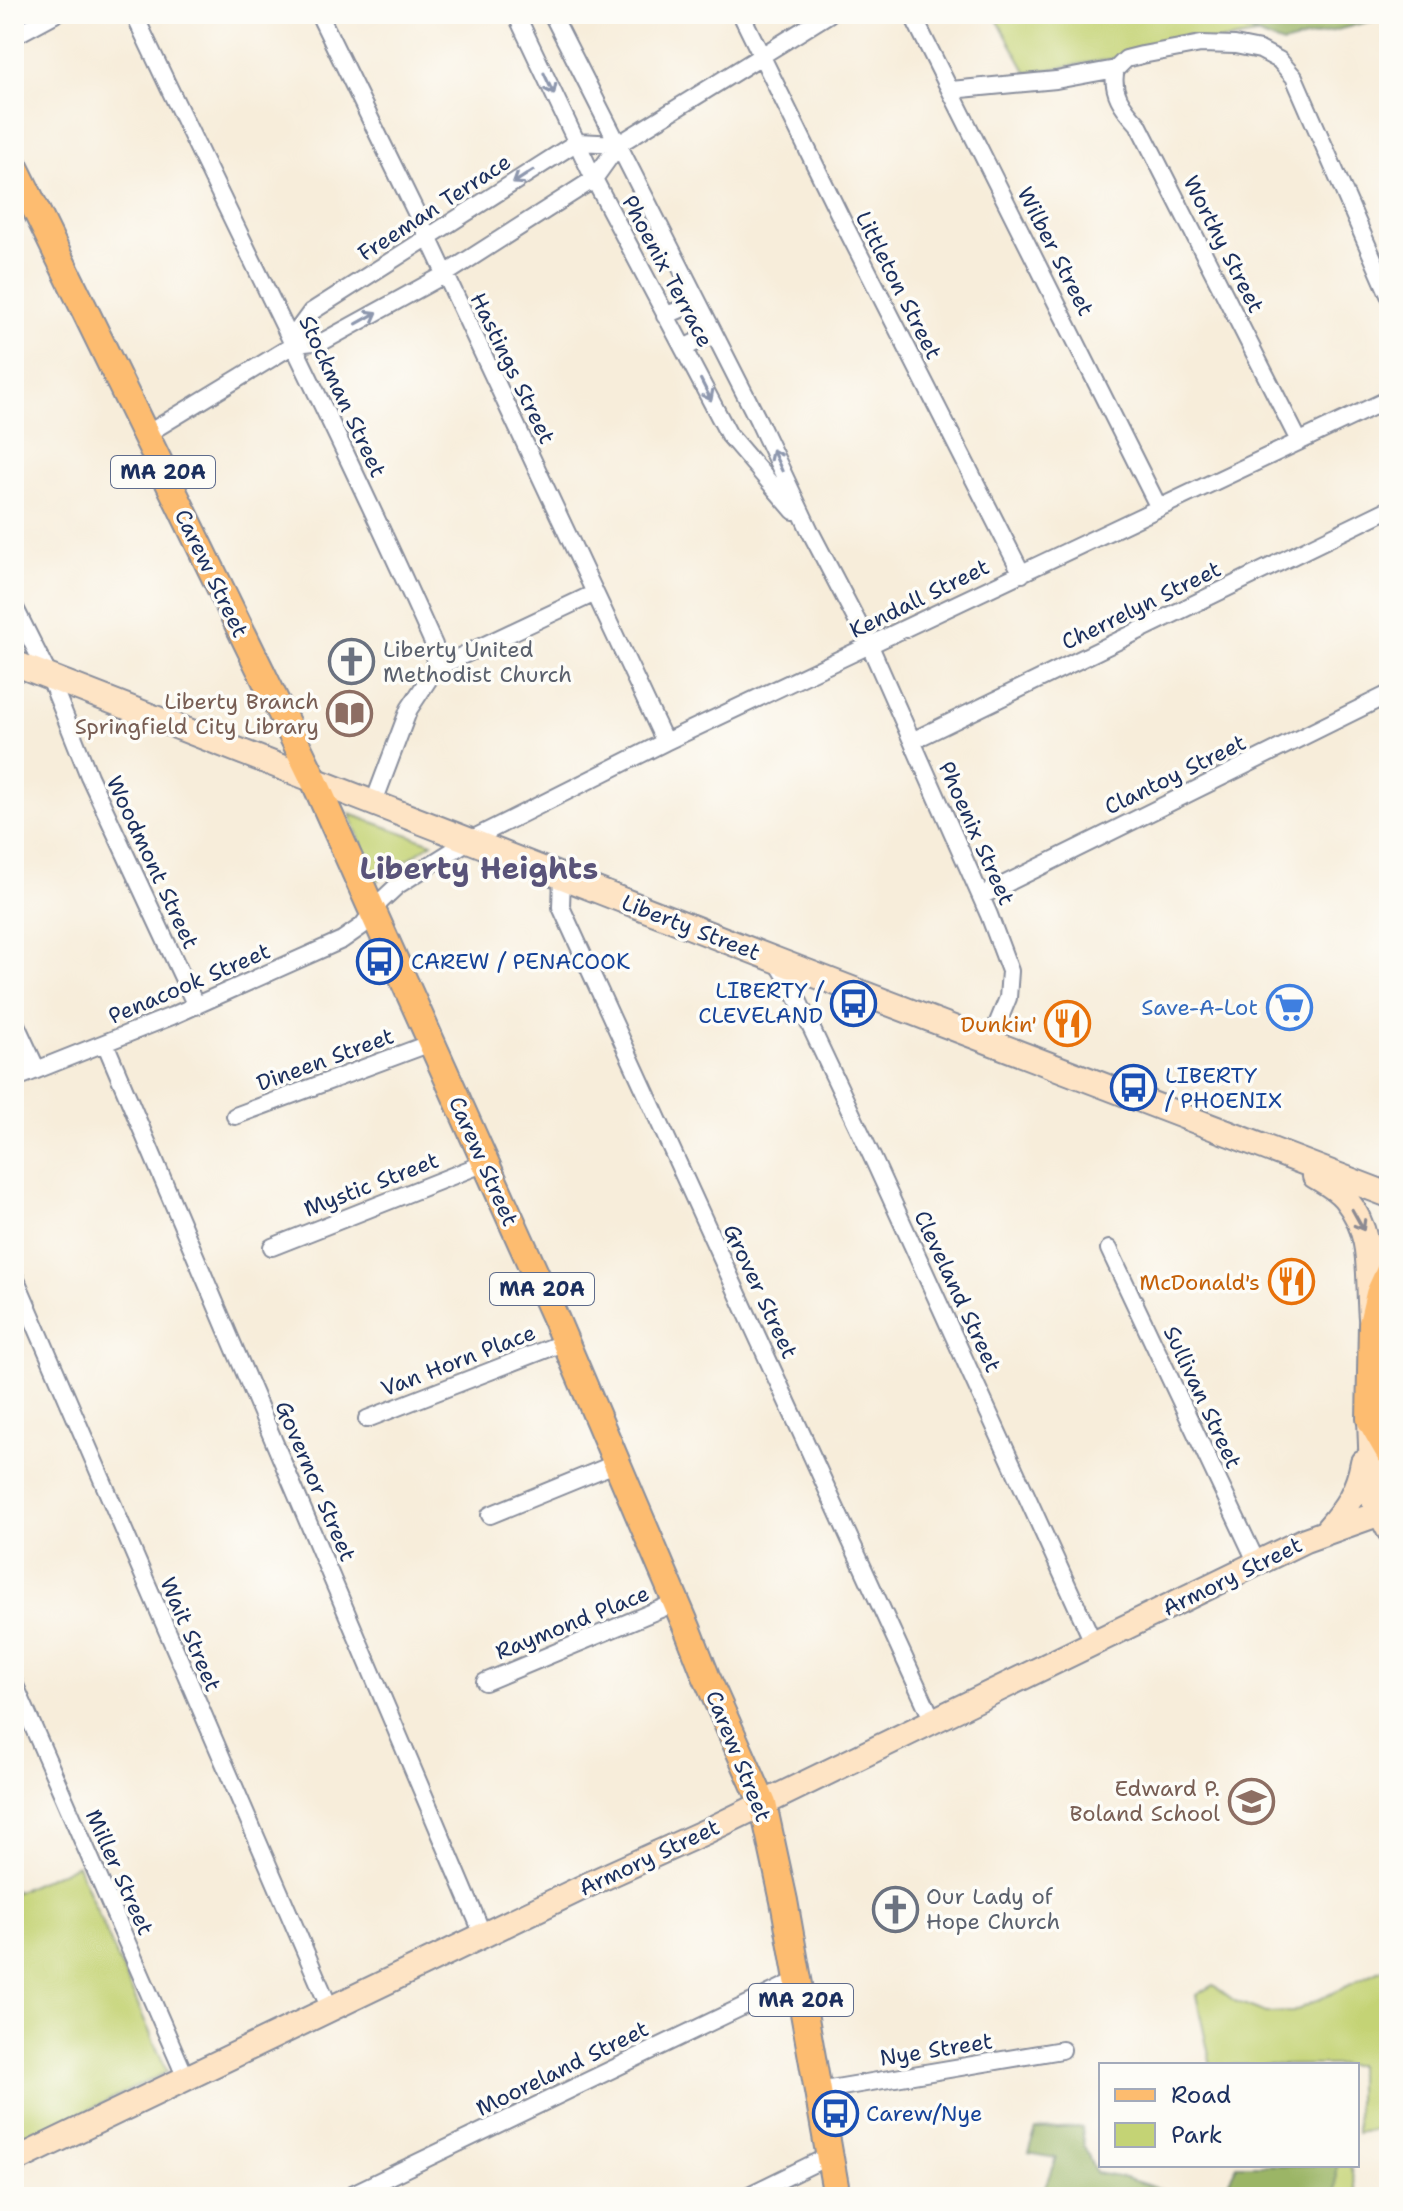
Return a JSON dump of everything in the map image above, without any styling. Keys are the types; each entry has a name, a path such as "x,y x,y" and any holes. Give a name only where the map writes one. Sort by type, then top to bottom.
{"main road":[{"name":"Carew Street","path":"14,165 313,778 565,1342 763,1804 837,2197"},
{"name":"Liberty Street","path":"14,663 1389,1195"},
{"name":"Liberty Street","path":"1279,1154 1344,1196 1364,1228 1369,1253 1372,1324"},
{"path":"1385,1518 1373,1499 1376,1437 1372,1324 1379,1294 1389,1272"},
{"name":"Armory Street","path":"1326,1531 1351,1500 1376,1437"},
{"name":"Armory Street","path":"14,2161 763,1804 1257,1563 1326,1531 1385,1518"}],"street":[{"path":"14,36 55,14"},
{"name":"Stockman Street","path":"134,14 295,344 434,645 436,668"},
{"name":"Hastings Street","path":"319,14 428,237 665,742"},
{"name":"Phoenix Terrace","path":"516,14 594,179 729,435 810,531"},
{"name":"Phoenix Terrace","path":"552,14 870,646"},
{"name":"Littleton Street","path":"741,14 1022,574"},
{"name":"Freeman Terrace","path":"145,435 295,344 324,341 444,275 594,179 619,144 829,14"},
{"name":"Wilber Street","path":"912,14 1159,508"},
{"path":"951,90 1056,80 1116,69 1126,59 1201,44 1248,47 1279,60 1294,77 1389,295"},
{"name":"Worthy Street","path":"1116,69 1114,81 1119,98 1138,124 1299,441"},
{"path":"577,142 619,144"},
{"name":"Freeman Terrace","path":"295,344 297,331 311,312 577,142"},
{"path":"665,316 697,302"},
{"path":"684,348 712,334"},
{"name":"Kendall Street","path":"470,840 665,742 1389,399"},
{"name":"Cherrelyn Street","path":"912,741 1389,509"},
{"path":"374,802 409,709 436,668 595,593"},
{"name":"Woodmont Street","path":"14,606 49,676 89,776 196,1006"},
{"name":"Phoenix Street","path":"870,646 981,896 1010,971 1008,998 990,1042"},
{"name":"Clantoy Street","path":"981,896 1389,694"},
{"name":"Penacook Street","path":"14,1079 196,1006 342,940 362,926 398,885 470,840"},
{"name":"Grover Street","path":"562,876 561,907 933,1721"},
{"name":"Cleveland Street","path":"776,960 790,983 875,1163 1094,1644"},
{"path":"14,1020 37,1070"},
{"name":"Governor Street","path":"105,1043 484,1937"},
{"name":"Dineen Street","path":"235,1116 431,1043"},
{"name":"Mystic Street","path":"272,1247 485,1163"},
{"name":"Sullivan Street","path":"1109,1249 1257,1563"},
{"name":"Wait Street","path":"14,1275 330,2009"},
{"name":"Van Horn Place","path":"367,1419 565,1342"},
{"path":"490,1515 617,1463"},
{"name":"Raymond Place","path":"485,1682 677,1602"},
{"name":"Miller Street","path":"14,1683 186,2078"},
{"name":"Mooreland Street","path":"346,2197 798,1980"},
{"name":"Nye Street","path":"818,2091 1062,2050"},
{"path":"745,2197 829,2156"}],"green space":[{"path":"994,14 1382,14 1027,73"},
{"path":"1389,14 1389,48 1383,18 1283,44 1206,15"},
{"path":"350,814 432,843 375,882"},
{"path":"77,1865 167,2072 14,2146 14,1890 16,1892"},
{"path":"1389,1966 1389,2127 1359,2133 1359,2063 1211,2063 1196,1995 1213,1985 1235,2001 1266,2013 1293,2012"},
{"path":"1082,2127 1084,2146 1096,2173 1125,2178 1183,2196 1223,2192 1236,2167 1337,2167 1336,2197 1041,2197 1056,2158 1028,2153 1036,2129"},
{"path":"1296,2167 1350,2167 1358,2197 1233,2197"}],"place":[{"name":"Liberty United Methodist Church","path":"352,662"},
{"name":"Liberty Branch Springfield City Library","path":"350,714"},
{"name":"CAREW / PENACOOK","path":"380,961"},
{"name":"LIBERTY / CLEVELAND","path":"854,1003"},
{"name":"Save-A-Lot","path":"1289,1007"},
{"name":"Dunkin'","path":"1068,1024"},
{"name":"LIBERTY / PHOENIX","path":"1134,1088"},
{"name":"McDonald's","path":"1291,1282"},
{"name":"Edward P. Boland School","path":"1251,1801"},
{"name":"Our Lady of Hope Church","path":"895,1909"},
{"name":"Carew/Nye","path":"835,2113"}],"district":[{"name":"Liberty Heights","path":"479,869"}]}
